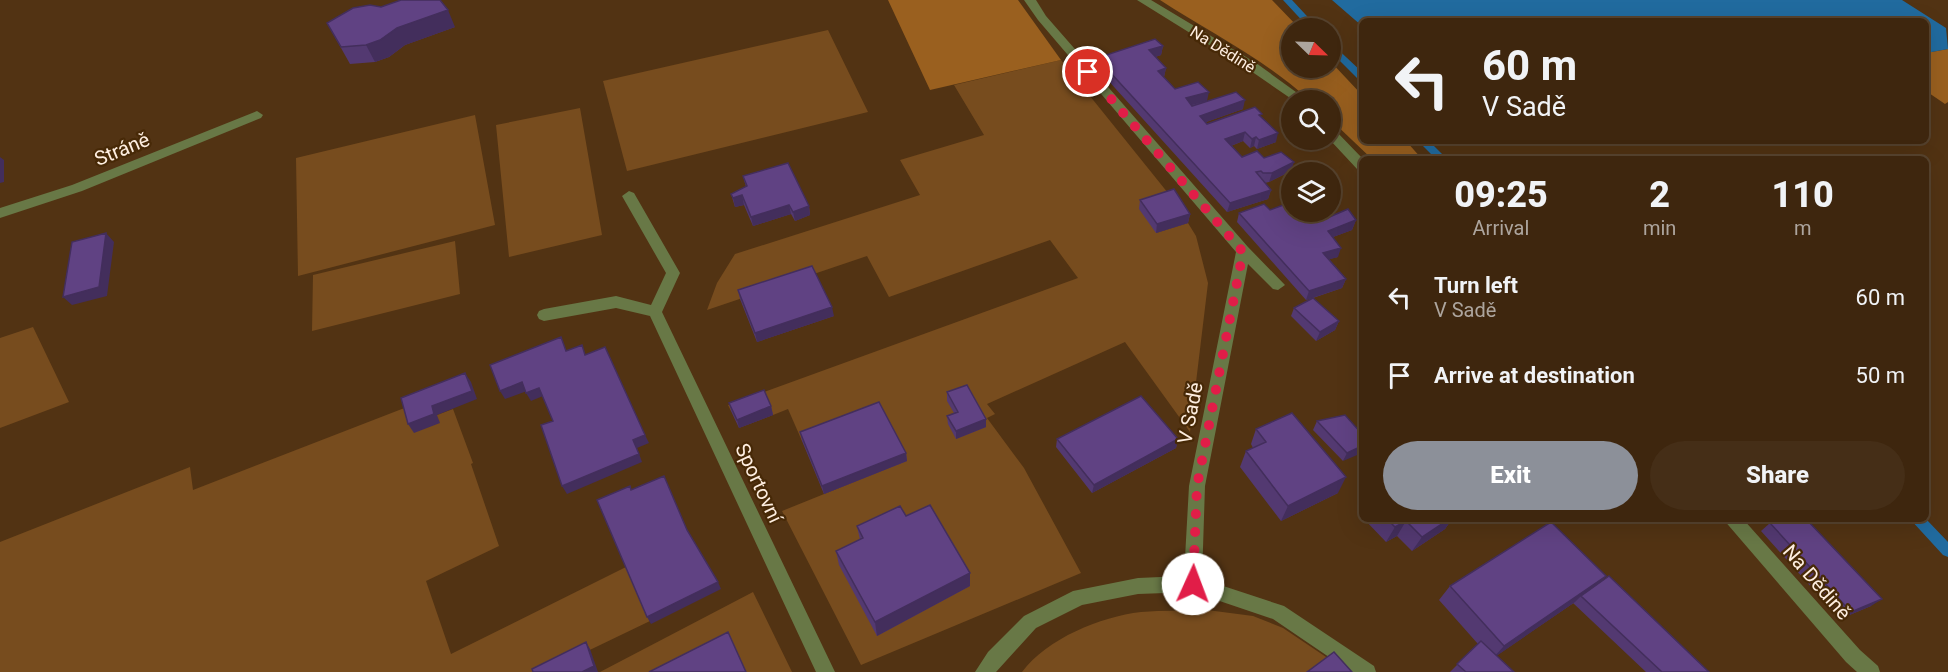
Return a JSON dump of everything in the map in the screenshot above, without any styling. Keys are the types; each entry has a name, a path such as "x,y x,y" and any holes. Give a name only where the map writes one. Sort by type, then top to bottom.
{"street":[{"path":"1030,0 1042,18 1243,252 1278,285"},
{"name":"Na Dědině","path":"1143,0 1252,66 1287,90"},
{"name":"Stráně","path":"0,213 76,188 257,116"},
{"path":"1341,144 1359,163"},
{"path":"544,315 616,302 655,312 673,273 629,196"},
{"name":"V Sadě","path":"1193,584 1197,486 1243,252"},
{"name":"Sportovní","path":"655,312 826,672"},
{"name":"Na Dědině","path":"1735,522 1853,656 1871,672"},
{"path":"984,672 1030,622 1079,597 1138,586 1193,584 1278,612 1367,672"}],"shaded area":[{"path":"888,0 1018,0 1061,60 930,90"},
{"path":"1160,0 1272,0 1289,18 1281,18 1281,77"},
{"path":"828,30 868,112 627,171 603,81"},
{"path":"1948,49 1948,102 1945,104 1929,93 1929,52"},
{"path":"1061,60 1172,198 1156,233 1188,223 1196,236 1208,283 1190,432 1125,342 987,404 995,414 987,418 1024,468 1081,573 861,665 782,511 906,461 802,441 788,409 773,415 731,411 728,405 1078,278 1050,240 889,297 867,256 707,310 717,283 735,254 920,195 900,160 984,135 954,85"},
{"path":"1341,73 1359,92 1359,144 1409,144 1419,156 1369,156 1341,130 1341,90 1297,90 1282,78 1341,78"},
{"path":"580,108 602,235 509,257 496,125"},
{"path":"475,115 495,225 298,276 296,158"},
{"path":"455,241 460,294 312,331 313,275"},
{"path":"33,327 69,402 0,428 0,338"},
{"path":"407,407 437,415 453,409 499,546 426,581 451,654 626,567 650,621 544,672 0,672 0,542 190,467 193,490"},
{"path":"753,592 792,672 600,672"},
{"path":"1207,610 1253,616 1283,628 1329,659 1312,672 1022,672 1033,660 1060,639 1092,624 1141,612"}],"water":[{"path":"1332,0 1902,0 1946,28 1948,49 1929,52 1929,18 1359,18 1359,23"}],"building":[{"path":"401,0 440,0 448,10 397,28 380,40 366,45 341,47 327,23 353,8 370,5 381,7"},
{"path":"1155,39 1163,46 1149,50 1166,68 1158,71 1175,89 1198,82 1209,92 1186,98 1192,106 1236,92 1245,100 1200,116 1207,124 1255,107 1262,114 1259,115 1278,133 1259,140 1256,137 1252,139 1245,132 1225,139 1242,157 1257,151 1264,158 1281,152 1294,162 1281,162 1281,168 1272,173 1256,172 1271,190 1230,203 1097,58"},
{"path":"788,163 809,206 793,212 789,205 751,217 742,195 733,198 731,194 747,186 743,176"},
{"path":"1174,189 1190,214 1157,224 1140,200"},
{"path":"1264,204 1270,210 1281,206 1281,222 1341,222 1341,212 1348,209 1356,220 1328,231 1341,248 1323,253 1346,279 1309,291 1239,213"},
{"path":"106,233 99,287 63,297 72,242"},
{"path":"812,266 832,307 755,333 738,290"},
{"path":"1313,298 1339,321 1320,332 1294,308"},
{"path":"561,337 566,351 582,345 585,355 605,347 645,435 633,440 639,454 562,486 541,425 553,421 539,388 526,393 522,382 500,391 490,365"},
{"path":"465,373 472,391 432,406 434,414 408,424 401,398"},
{"path":"967,385 986,419 956,431 947,416 958,412 947,392"},
{"path":"764,390 771,406 737,420 729,403"},
{"path":"1141,396 1178,439 1094,485 1057,439"},
{"path":"879,402 906,453 822,486 800,432"},
{"path":"1292,413 1346,477 1288,506 1246,451 1266,442 1256,429"},
{"path":"1345,415 1359,431 1359,447 1347,453 1317,421"},
{"path":"664,476 687,530 718,582 647,617 597,500 630,486 631,490"},
{"path":"930,505 970,573 875,622 836,551 863,538 857,526 900,506 906,516"},
{"path":"1390,522 1404,522 1395,527"},
{"path":"1407,522 1444,522 1422,537"},
{"path":"1551,522 1606,576 1504,646 1450,586"},
{"path":"1809,522 1882,599 1851,612 1770,523"},
{"path":"1609,576 1709,672 1662,672 1581,596"},
{"path":"728,632 746,672 649,672"},
{"path":"1481,641 1514,672 1466,672 1457,664"},
{"path":"586,642 594,666 582,672 533,672 532,669"},
{"path":"1334,652 1352,672 1307,672"}],"waterway":[{"path":"1287,0 1304,18"},
{"path":"1341,56 1359,75"},
{"path":"1426,144 1439,156"},
{"path":"1920,522 1948,551"}],"route":[{"path":"1088,72 1243,252 1197,486 1193,584"}]}
